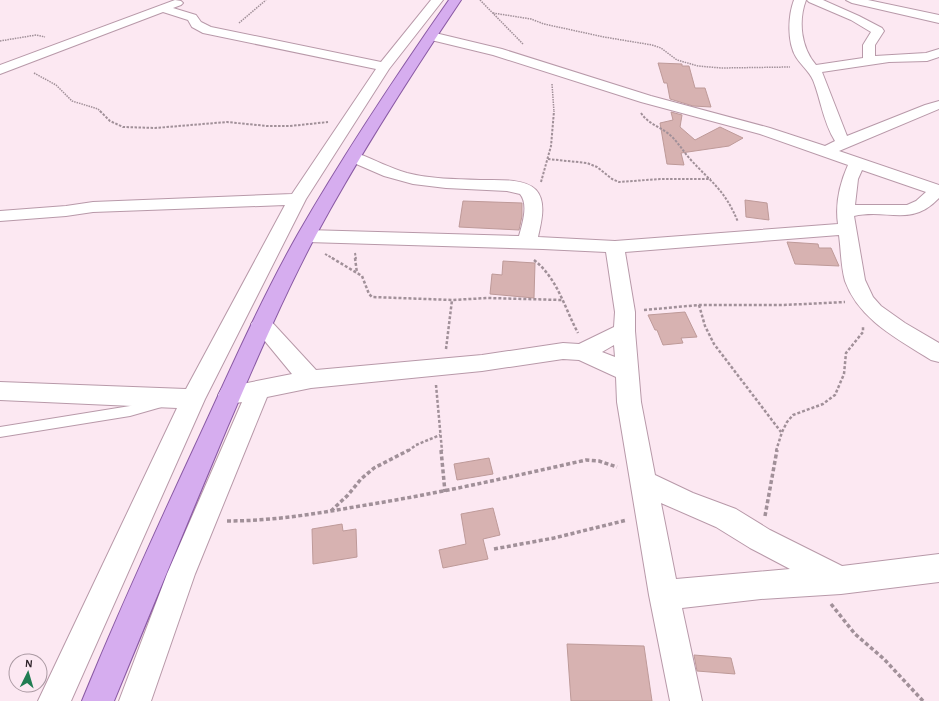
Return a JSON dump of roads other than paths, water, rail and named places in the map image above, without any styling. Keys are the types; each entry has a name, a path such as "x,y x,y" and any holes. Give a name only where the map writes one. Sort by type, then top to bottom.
{"main road":[{"path":"98,701 184,498 230,395 262,324 304,241 377,118 455,0"}],"street":[{"path":"0,70 185,0"},
{"path":"54,701 187,399 297,199 384,67 437,0"},
{"path":"800,0 795,17 797,24 798,45 801,54 814,69 825,95 831,120 844,142"},
{"path":"813,0 855,18 878,31 869,45 869,61"},
{"path":"852,0 939,19"},
{"path":"162,8 192,17 196,24 207,30 384,67"},
{"path":"431,36 497,52 631,94 765,131 827,151 938,191"},
{"path":"814,69 869,61 933,55 939,62"},
{"path":"827,151 844,142 903,120 929,107 939,105"},
{"path":"353,157 413,179 460,184 507,186 522,189 529,193 533,202 529,250"},
{"path":"858,162 850,179 846,221 855,280 864,302 897,328 939,354"},
{"path":"304,241 529,250 616,247 743,237 846,221 853,210 867,208 917,208 938,191"},
{"path":"0,216 66,211 93,207 297,199"},
{"path":"0,202 36,200 93,207"},
{"path":"616,247 625,322 626,372 629,402 664,595 686,701"},
{"path":"585,351 625,322"},
{"path":"262,324 287,354 311,379"},
{"path":"230,395 311,379 439,367 564,350 585,351 626,372"},
{"path":"135,701 181,574 259,389"},
{"path":"0,390 187,399"},
{"path":"644,482 684,501 726,518 827,581"},
{"path":"664,595 761,585 827,581 939,568"}],"lane":[{"path":"0,432 130,411 187,399"}]}
